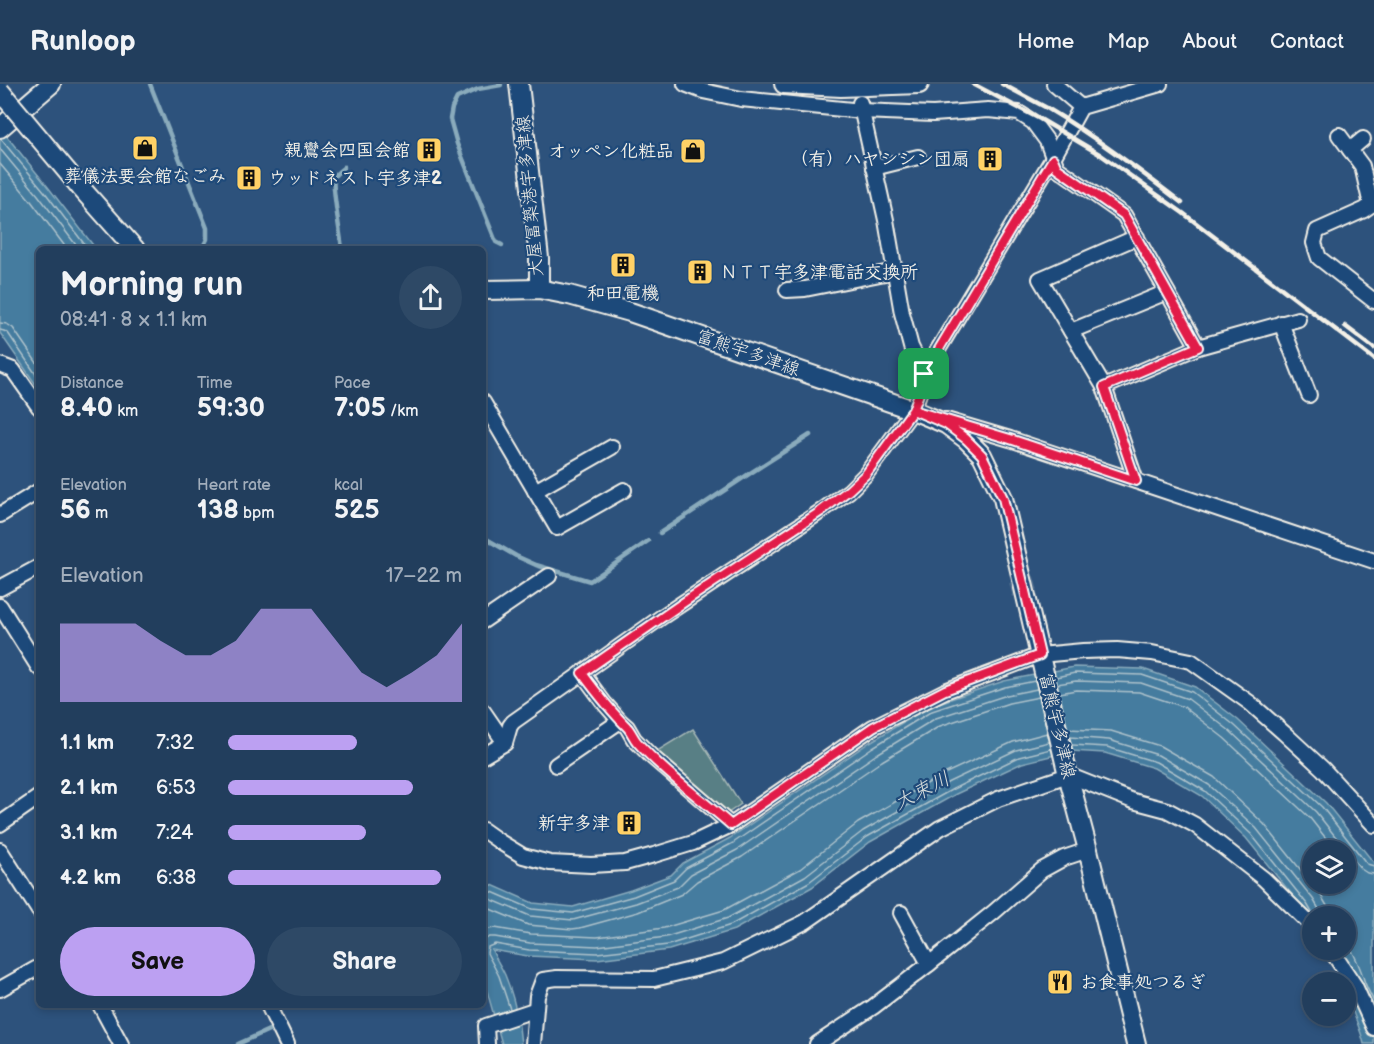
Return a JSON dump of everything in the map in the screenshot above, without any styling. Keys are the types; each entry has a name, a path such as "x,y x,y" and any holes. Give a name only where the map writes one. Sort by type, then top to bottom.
{"main road":[{"path":"2,126 51,84"},
{"name":"大屋冨築港宇多津線","path":"486,290 539,289 539,258 519,84"},
{"path":"784,84 841,87 919,84"},
{"path":"0,91 81,189 132,246"},
{"name":"富熊宇多津線","path":"539,289 630,312 913,410 946,424 982,455 1003,498 1067,773 1136,1044"}],"street":[{"path":"685,84 703,91 741,99 933,114 988,110 1019,113 1034,122 1047,141 1057,168 1124,215 1198,347"},
{"path":"1054,84 1081,107"},
{"path":"486,754 505,743 513,722 681,604 820,512 866,474 913,410 924,374 1053,159 1081,107 1160,84"},
{"path":"861,107 886,220 902,313 911,347 924,374"},
{"path":"1339,135 1362,166 1372,204 1364,210 1317,231 1314,243 1319,258 1373,298"},
{"path":"1350,150 1363,139"},
{"path":"874,168 918,157"},
{"path":"1136,481 1104,387 1040,279 1137,237"},
{"path":"787,290 805,289 836,276 895,271"},
{"path":"1071,331 1167,292"},
{"path":"1104,387 1198,347 1298,319"},
{"path":"1281,323 1309,395"},
{"path":"0,365 13,370 36,403"},
{"path":"486,407 557,528 624,490"},
{"path":"913,410 1010,439 1374,561"},
{"path":"536,491 612,447"},
{"path":"0,515 36,493"},
{"path":"0,588 36,569"},
{"path":"486,619 549,576"},
{"path":"0,606 36,663"},
{"path":"486,832 523,856 550,863 591,866 625,863 654,855 693,843 731,825 873,727 945,690 1041,661 1117,650 1152,653 1191,661 1250,703 1292,740 1323,769 1374,825"},
{"path":"582,673 627,727 634,739 731,825"},
{"path":"486,715 505,743"},
{"path":"556,765 620,721"},
{"path":"533,1044 534,1010 543,980 557,978 654,979 723,962 806,922 940,828 998,799 1067,773 1133,801 1167,810 1195,825 1264,879 1302,916"},
{"path":"0,824 36,799"},
{"path":"0,850 36,906"},
{"path":"817,1044 873,1007 929,964 1042,870 1064,858 1088,850"},
{"path":"901,913 929,964"},
{"path":"1338,960 1355,986 1374,1028"},
{"path":"0,989 36,969"},
{"path":"102,1008 122,1044"},
{"path":"269,1008 287,1044"},
{"path":"487,1044 486,1026 534,1010"}],"green space":[{"path":"693,729 741,804 728,813 657,751"}],"water":[{"path":"0,128 94,246 36,246 36,385 0,333"},
{"name":"大束川","path":"1074,667 1143,669 1195,687 1238,720 1326,803 1356,840 1302,840 1302,894 1356,894 1356,840 1374,863 1374,1044 1364,1044 1356,1019 1356,972 1338,972 1332,960 1356,960 1356,906 1302,907 1246,838 1202,796 1154,768 1105,753 1071,751 1022,763 956,794 870,842 812,887 734,930 669,950 597,959 528,956 492,950 511,992 521,1044 502,1044 486,989 486,882 533,903 573,907 631,890 671,875 683,863 730,838 870,742 930,706 1004,681"}],"waterway":[{"path":"150,84 207,228 207,239 204,246"},
{"path":"501,85 478,89 457,98 450,119 457,144 496,242 502,245"},
{"path":"342,246 333,181 344,167"},
{"path":"660,533 810,435"},
{"path":"486,539 536,565 590,581 648,541"},
{"path":"238,1044 271,1029"}],"tunnel":[{"path":"1011,590 1036,583"}],"railway":[{"path":"973,84 1040,119 1101,155 1183,213 1374,359"},
{"path":"1002,84 1082,130 1182,203"},
{"path":"1345,326 1374,348"}],"place":[{"name":"葬儀法要会館なごみ","path":"145,148"},
{"name":"親鸞会四国会館","path":"429,150"},
{"name":"オッペン化粧品","path":"693,151"},
{"name":"（有）ハヤシシン団扇","path":"990,159"},
{"name":"ウッドネスト宇多津2","path":"249,178"},
{"name":"和田電機","path":"623,265"},
{"name":"ＮＴＴ宇多津電話交換所","path":"700,272"},
{"name":"新宇多津","path":"629,823"},
{"name":"お食事処つるぎ","path":"1060,982"}],"route":[{"path":"924,374 913,410 866,474 849,490 582,673 605,704 627,727 634,739 731,825 873,727 945,690 1040,655 1003,498 982,455 946,424 913,410 1136,481 1104,387 1198,347 1124,215 1057,168 1053,159 924,374"}]}
